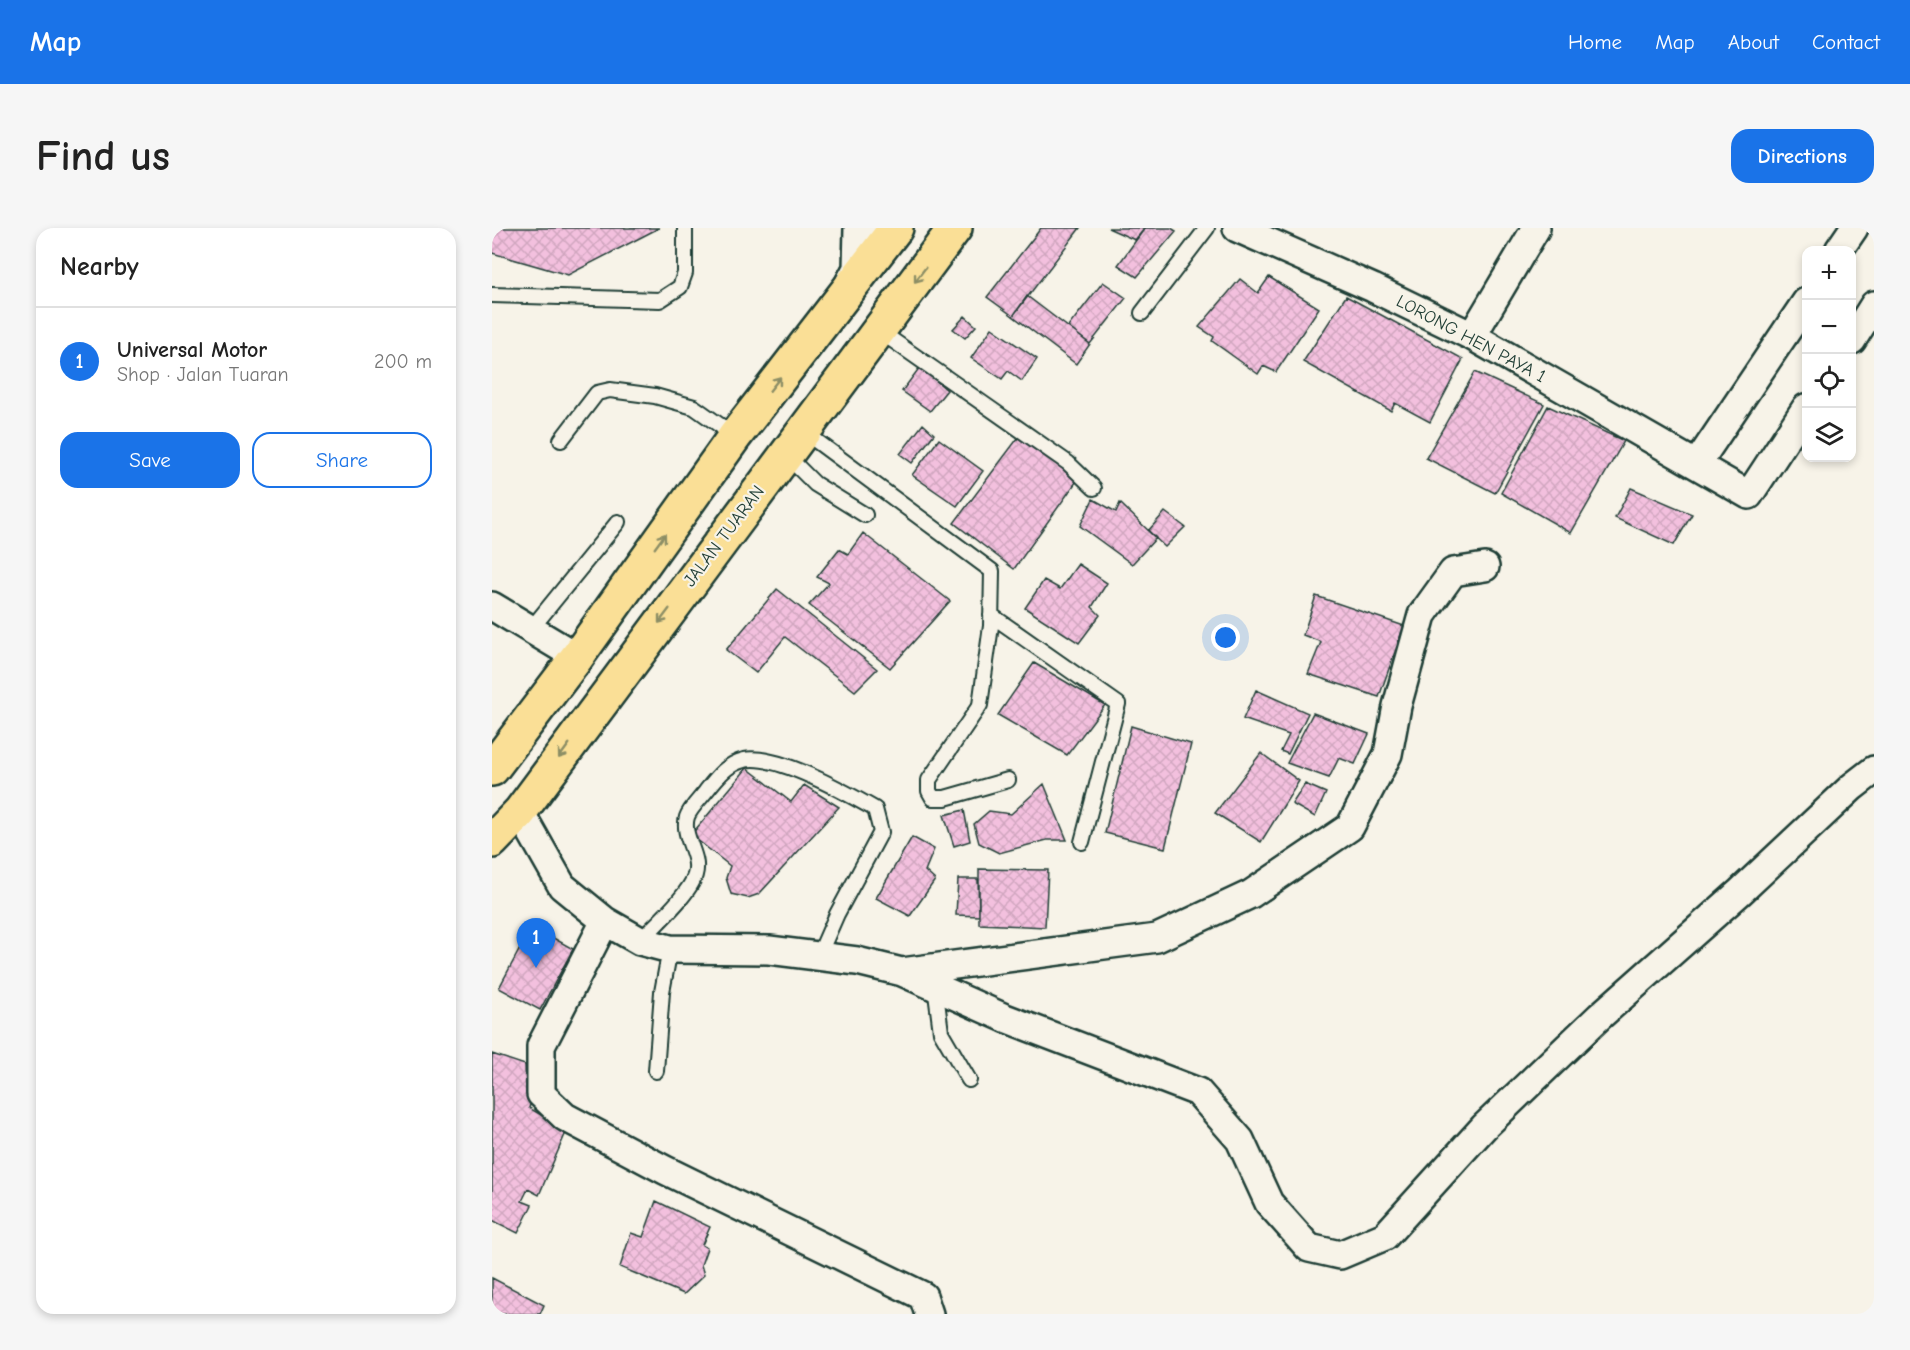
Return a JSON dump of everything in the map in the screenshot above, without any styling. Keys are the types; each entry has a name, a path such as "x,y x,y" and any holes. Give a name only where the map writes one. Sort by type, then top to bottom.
{"main road":[{"path":"492,769 577,657 735,436 896,228"},
{"name":"JALAN TUARAN","path":"492,842 520,812 955,228"}],"street":[{"path":"852,284 860,269 861,228"},
{"name":"LORONG HEN PAYA 1","path":"1237,228 1372,288 1472,336 1749,495 1802,414"},
{"path":"1472,336 1536,228"},
{"path":"1842,246 1854,228"},
{"path":"1856,332 1874,305"},
{"path":"1697,464 1802,308"},
{"path":"902,972 1157,938 1251,894 1350,827 1388,754 1397,706 1422,615 1453,572 1485,567"},
{"path":"492,606 577,657"},
{"path":"520,812 562,886 605,921 640,941 670,949 769,950 819,955 884,966 1005,1018 1198,1092 1240,1140 1269,1203 1309,1248 1340,1255 1385,1236 1484,1127 1583,1032 1740,892 1852,787 1874,770"},
{"path":"605,921 541,1046 541,1094 565,1117 665,1170 923,1296 929,1314"}],"lane":[{"path":"492,295 660,300 680,287 685,273 685,228"},
{"path":"1142,313 1207,228"},
{"path":"878,330 1068,463 1094,488"},
{"path":"561,440 597,393 610,390 655,396 694,407 735,436"},
{"path":"794,442 815,484 865,515"},
{"path":"794,442 992,572 991,615 980,705 929,780 929,791 933,798 945,798 1008,780"},
{"path":"531,629 618,522"},
{"path":"991,615 1118,704 1082,842"},
{"path":"640,941 672,908 695,876 696,866 686,833 687,815 722,771 742,760 761,758 837,787 875,809 881,832 837,914 819,955"},
{"path":"656,1071 662,992 670,949"},
{"path":"934,986 941,1032 969,1080"}],"building":[{"path":"492,228 659,228 568,275 492,253"},
{"path":"1041,228 1080,228 1013,316 987,297"},
{"path":"1108,228 1145,228 1135,240"},
{"path":"1145,228 1171,228 1176,231 1137,277 1118,265"},
{"path":"1269,277 1319,308 1276,372 1263,366 1258,374 1212,341 1214,337 1199,327 1240,279 1258,293"},
{"path":"1103,282 1126,298 1090,344 1068,327"},
{"path":"1027,296 1090,344 1076,364 1013,316"},
{"path":"1346,296 1463,359 1430,422 1395,403 1391,411 1303,362"},
{"path":"965,316 976,326 965,338 953,329"},
{"path":"992,328 1037,359 1022,381 1008,371 1002,379 971,358"},
{"path":"920,367 947,390 930,411 902,391"},
{"path":"1475,372 1544,404 1495,493 1426,458"},
{"path":"1548,406 1624,441 1571,533 1501,493"},
{"path":"923,424 934,434 912,463 900,454"},
{"path":"1021,434 1079,478 1014,569 954,523"},
{"path":"939,439 983,471 957,506 912,475"},
{"path":"1631,488 1692,514 1674,545 1615,518"},
{"path":"1093,499 1116,512 1120,503 1156,538 1132,564 1080,526"},
{"path":"1165,512 1185,527 1165,547 1148,531"},
{"path":"863,533 950,601 890,668 809,605 829,583 817,577 839,549 848,554"},
{"path":"1078,564 1107,583 1092,607 1100,615 1079,643 1025,608 1044,580 1060,589"},
{"path":"777,589 877,669 855,691 785,637 756,673 726,650"},
{"path":"1316,596 1404,626 1379,697 1308,674 1321,642 1303,635"},
{"path":"1034,663 1105,705 1067,755 998,715"},
{"path":"1256,690 1308,713 1288,754 1281,751 1289,735 1243,719"},
{"path":"1313,713 1369,734 1355,764 1339,758 1329,778 1287,763"},
{"path":"1131,726 1191,744 1165,848 1105,833"},
{"path":"1261,753 1299,781 1261,842 1215,813"},
{"path":"747,768 791,802 804,785 839,807 759,894 748,898 731,894 726,878 730,866 691,835"},
{"path":"1044,784 1067,840 1047,840 999,853 979,843 974,824 989,811 1011,814"},
{"path":"1305,784 1326,793 1315,817 1292,804"},
{"path":"964,810 970,841 954,846 944,815"},
{"path":"912,837 934,849 925,871 935,880 910,916 876,898"},
{"path":"979,869 1048,870 1045,927 979,924"},
{"path":"958,879 978,879 979,916 956,915"},
{"path":"532,926 573,949 540,1010 499,988"},
{"path":"492,1054 525,1065 526,1092 533,1095 529,1108 567,1130 539,1195 528,1189 522,1201 532,1205 518,1233 492,1220"},
{"path":"656,1201 710,1227 702,1245 707,1248 701,1265 704,1275 684,1294 620,1267 631,1233 643,1237"},
{"path":"492,1278 544,1305 540,1314 492,1314"}],"place":[{"name":"Universal Motor","path":"536,968"}]}
